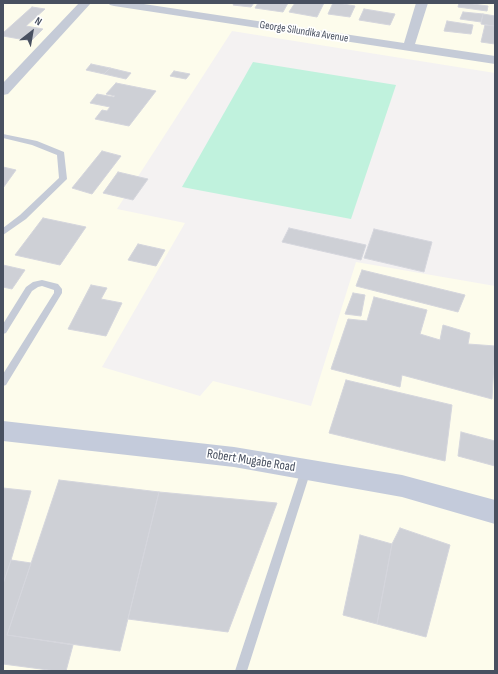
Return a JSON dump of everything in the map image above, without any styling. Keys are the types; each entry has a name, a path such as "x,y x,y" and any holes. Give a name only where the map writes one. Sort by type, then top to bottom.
{"main road":[{"name":"Robert Mugabe Road","path":"3,431 234,457 402,486 495,512"}],"street":[{"path":"3,91 85,3"},
{"name":"George Silundika Avenue","path":"114,3 495,60"},
{"path":"408,48 422,3"}],"lane":[{"path":"3,136 34,143 61,154 62,179 23,217 3,232"},
{"path":"3,330 29,290 36,284 42,283 55,286 58,289 58,293 3,382"},
{"path":"241,671 306,470"}],"shaded area":[{"path":"3,3 495,3 495,73 232,31 117,209 185,223 102,367 200,396 213,381 311,406 356,262 495,286 495,671 3,671"}],"green space":[{"path":"253,62 396,85 351,219 182,187"}],"building":[{"path":"234,3 254,3 251,7 233,5"},
{"path":"258,3 288,3 283,12 255,8"},
{"path":"295,3 324,3 317,17 289,12"},
{"path":"333,3 355,6 350,17 328,14"},
{"path":"459,3 488,6 487,11 458,7"},
{"path":"32,7 45,9 26,26 43,29 31,41 3,36 3,33"},
{"path":"364,9 395,14 390,25 359,20"},
{"path":"463,12 483,14 481,22 460,19"},
{"path":"483,14 495,16 495,26 481,24"},
{"path":"447,21 473,25 471,34 444,31"},
{"path":"485,25 495,26 495,44 481,42"},
{"path":"91,64 110,68 104,74 86,70"},
{"path":"110,68 131,73 126,79 104,74"},
{"path":"174,71 190,74 186,79 170,76"},
{"path":"116,83 156,91 129,126 95,119 102,110 107,111 110,107 90,103 97,94 114,97 115,96 106,94"},
{"path":"102,151 121,156 92,194 72,188"},
{"path":"3,167 16,170 3,188"},
{"path":"118,172 148,179 133,200 103,193"},
{"path":"43,218 86,227 60,265 15,255"},
{"path":"289,228 366,245 361,260 282,242"},
{"path":"374,229 432,242 424,272 364,258"},
{"path":"138,244 165,250 156,266 128,260"},
{"path":"3,265 25,270 12,289 3,287"},
{"path":"362,270 465,295 458,312 356,286"},
{"path":"91,285 107,288 101,299 122,303 106,336 68,329"},
{"path":"353,293 365,295 361,316 345,314"},
{"path":"374,297 427,310 420,334 440,340 443,325 470,333 468,344 495,346 492,399 402,375 400,387 331,369 348,319 367,321"},
{"path":"346,380 452,405 445,461 329,433"},
{"path":"461,432 495,441 495,466 458,456"},
{"path":"59,480 159,492 120,651 7,635"},
{"path":"3,488 31,491 3,584"},
{"path":"159,492 277,503 228,632 128,619"},
{"path":"400,528 450,545 426,637 377,624 392,544"},
{"path":"360,535 392,544 377,624 343,615"},
{"path":"11,560 31,563 7,635 73,645 66,671 3,664 3,584"}]}
